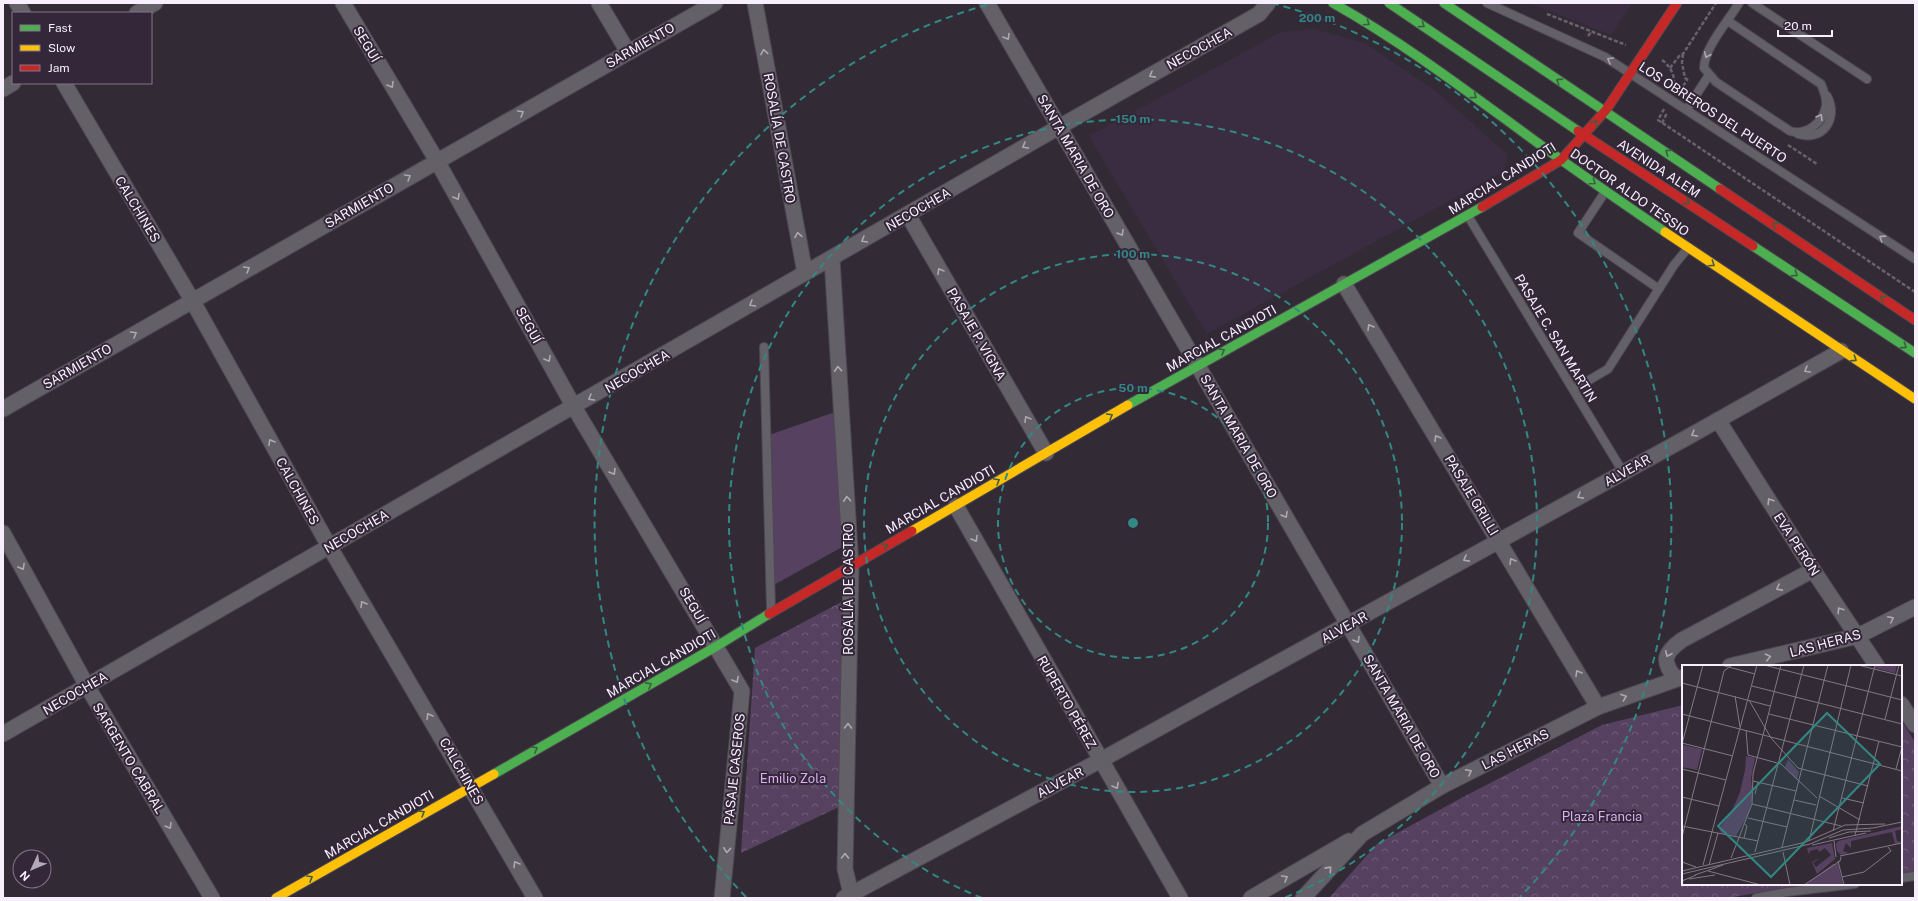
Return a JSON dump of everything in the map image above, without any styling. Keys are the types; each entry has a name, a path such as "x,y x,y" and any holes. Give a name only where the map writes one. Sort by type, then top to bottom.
{"main road":[{"name":"DOCTOR ALDO TESSIO","path":"1333,3 1363,20 1471,94 1561,160 1688,248 1915,399"},
{"name":"AVENIDA ALEM","path":"1389,3 1584,135 1915,353"},
{"name":"AVENIDA ALEM","path":"1444,3 1606,110 1915,320"},
{"name":"MARCIAL CANDIOTI","path":"276,898 717,646 772,612 1198,365 1468,216 1561,160 1606,110 1632,73 1676,3"}],"street":[{"path":"17,3 22,12"},
{"path":"139,12 155,3"},
{"name":"SEGUÍ","path":"343,3 437,161 574,407 717,646"},
{"path":"599,3 628,52"},
{"name":"SARMIENTO","path":"3,409 715,3"},
{"name":"ROSALÍA DE CASTRO","path":"755,3 805,273"},
{"name":"SANTA MARIA DE ORO","path":"987,3 1442,786"},
{"name":"NECOCHEA","path":"3,734 805,273 832,259 1059,127 1259,14 1268,3"},
{"path":"3,89 12,84"},
{"name":"CALCHINES","path":"65,84 192,300 329,546 535,898"},
{"name":"PASAJE P. VIGNA","path":"908,214 1046,453"},
{"name":"ROSALÍA DE CASTRO","path":"832,259 851,566 845,869 849,897"},
{"name":"PASAJE GRILLI","path":"1344,284 1500,541 1598,707"},
{"name":"ALVEAR","path":"849,897 1500,541 1841,351"},
{"name":"EVA PERÓN","path":"1718,420 1813,570 1876,665"},
{"name":"RUPERTO PÉREZ","path":"956,506 1180,898"},
{"name":"SARGENTO CABRAL","path":"3,533 87,686 212,898"},
{"name":"LAS HERAS","path":"1251,898 1442,786 1598,707 1679,678 1666,662 1666,656 1672,647 1682,640 1813,570"},
{"name":"LAS HERAS","path":"1734,665 1858,636 1915,608"},
{"name":"PASAJE CASEROS","path":"717,646 742,691 722,898"},
{"path":"1902,706 1915,725"},
{"name":"LAS HERAS","path":"1303,898 1362,834"}],"lane":[{"name":"LOS OBREROS DEL PUERTO","path":"1487,3 1605,57 1632,73 1915,260"},
{"path":"1728,22 1816,80 1824,91 1826,106 1816,124 1800,132 1790,131 1716,82 1704,68 1707,55 1740,3"},
{"path":"1752,3 1867,79"},
{"path":"1687,109 1709,75"},
{"path":"1606,191 1578,233 1659,289"},
{"name":"PASAJE C. SAN MARTIN","path":"1468,216 1623,472"},
{"path":"1574,389 1608,369 1674,265 1688,248"},
{"path":"764,347 772,612"},
{"path":"1902,878 1915,876"},
{"path":"1756,898 1787,892 1846,885"}],"path":[{"path":"1670,68 1680,55 1683,54 1716,3"},
{"path":"1658,120 1915,292"}],"shaded area":[{"path":"1528,3 1632,3 1611,35"},
{"path":"1314,29 1365,43 1436,91 1507,154 1504,171 1207,334 1089,136 1281,32"}],"green space":[{"path":"835,412 844,546 772,586 769,435"},
{"name":"Emilio Zola","path":"845,600 839,807 741,853 755,648"},
{"name":"Plaza Francia","path":"1682,705 1682,885 1800,885 1728,898 1329,898 1377,844 1465,796 1602,725"},
{"path":"1902,722 1915,742 1915,875 1902,877"}],"traffic: fast":[{"path":"1333,3 1363,20 1420,58 1599,187 1665,232"},
{"path":"1389,3 1578,131"},
{"path":"1444,3 1720,189"},
{"path":"1128,405 1482,207"},
{"path":"1753,246 1915,353"},
{"path":"494,774 717,646 769,614"}],"traffic: slow":[{"path":"1665,232 1915,399"},
{"path":"912,531 1128,405"},
{"path":"276,898 494,774"}],"traffic: jam":[{"path":"1482,207 1561,160 1606,110 1677,3"},
{"path":"1578,131 1753,246"},
{"path":"1720,189 1915,320"},
{"path":"769,614 912,531"}]}
